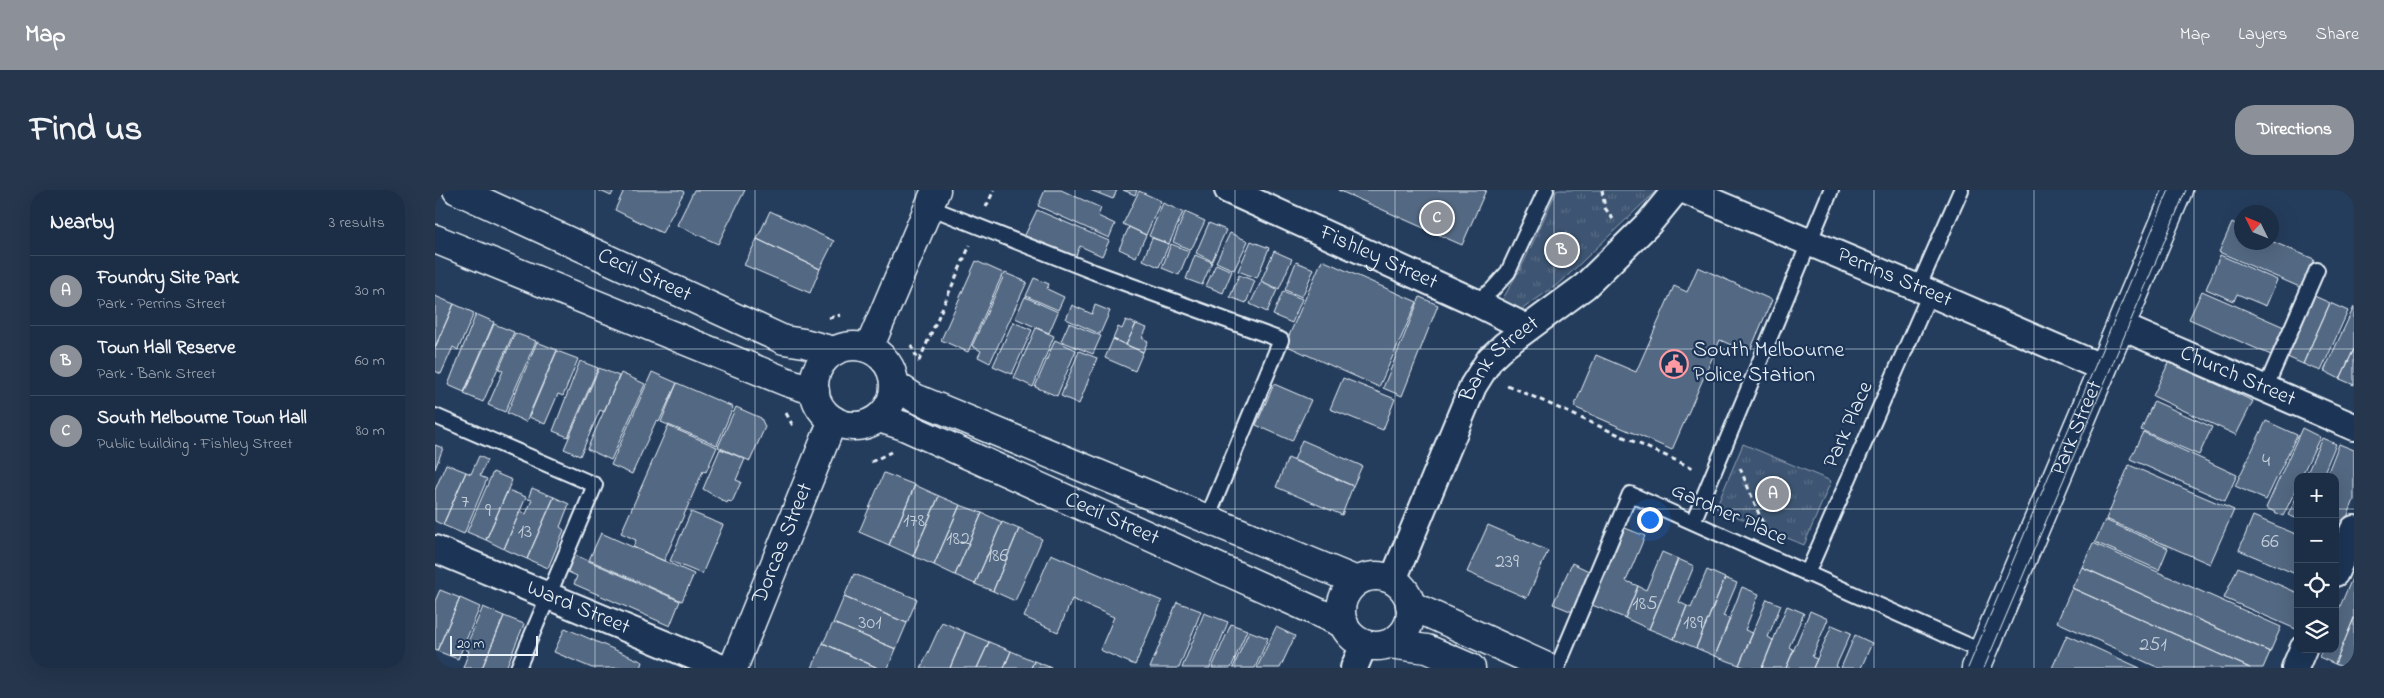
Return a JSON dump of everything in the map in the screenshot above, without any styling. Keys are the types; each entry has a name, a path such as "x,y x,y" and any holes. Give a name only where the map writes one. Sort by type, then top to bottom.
{"street":[{"name":"Cecil Street","path":"457,190 784,340 834,351"},
{"name":"Fishley Street","path":"1229,190 1475,302 1527,328"},
{"name":"Bank Street","path":"1393,580 1422,506 1480,373 1490,359 1527,328 1585,286 1649,223 1676,190"},
{"name":"Perrins Street","path":"1684,190 2103,368"},
{"name":"Park Street","path":"1980,660 2178,190"},
{"path":"869,348 932,198"},
{"name":"Cecil Street","path":"435,239 778,379 815,391"},
{"name":"Church Street","path":"2120,326 2354,427"},
{"path":"857,346 869,348 887,363 895,385 890,403 879,418 868,424 844,425 824,413 817,402 815,391 818,368 834,351 857,346"},
{"name":"Cecil Street","path":"895,385 915,398 1357,581"},
{"name":"Cecil Street","path":"879,418 904,426 1344,624"},
{"name":"Dorcas Street","path":"733,668 833,420"},
{"path":"1054,494 1068,461"},
{"path":"2339,564 2354,530"},
{"name":"Ward Street","path":"435,549 723,668"},
{"path":"1369,652 1399,637 1407,627 1412,612 1410,599 1403,588 1393,580 1375,576 1357,581 1343,599 1341,613 1344,624 1350,634 1369,652 1427,649 1471,668"},
{"path":"1410,605 1549,668"},
{"path":"2295,668 2301,653"}],"lane":[{"path":"1475,302 1492,290 1508,272 1545,190"},
{"path":"1693,522 1831,190"},
{"name":"Park Place","path":"1807,574 1924,291 1961,190"},
{"path":"932,198 978,227 1094,272 1281,340 1207,519"},
{"path":"2265,389 2317,270"},
{"path":"435,416 595,485 518,668"},
{"name":"Gardner Place","path":"1557,668 1630,494 1807,574 1980,660"}],"path":[{"path":"919,361 994,190"},
{"path":"911,345 922,368"},
{"path":"1480,373 1712,476"},
{"path":"1728,439 1779,562"},
{"path":"871,462 889,454 894,447"}],"green space":[{"path":"1557,190 1657,190 1561,282 1521,310 1501,302 1524,262"},
{"path":"1743,444 1831,481 1804,545 1716,508"}],"building":[{"path":"598,190 614,190 611,196"},
{"path":"624,190 681,190 684,192 662,233 615,210"},
{"path":"694,190 745,190 718,244 677,225"},
{"path":"1045,190 1061,190 1101,208 1098,216 1115,224 1109,238 1038,206"},
{"path":"1090,190 1117,190 1113,199"},
{"path":"1123,190 1137,190 1135,195"},
{"path":"1338,190 1486,190 1462,245"},
{"path":"1139,191 1161,201 1146,235 1123,224"},
{"path":"1163,203 1183,212 1169,244 1149,236"},
{"path":"1037,210 1109,241 1102,256 1080,246 1074,260 1024,237"},
{"path":"770,211 834,241 820,269 757,239"},
{"path":"1185,212 1205,221 1191,250 1173,242"},
{"path":"1209,223 1226,230 1212,261 1196,253"},
{"path":"2232,223 2234,224 2234,250 2279,250 2279,244 2314,259 2302,288 2219,252"},
{"path":"1129,227 1146,235 1136,257 1119,249"},
{"path":"1230,233 1248,241 1234,270 1216,262"},
{"path":"1152,238 1169,244 1159,267 1143,260"},
{"path":"757,239 820,269 810,293 744,265"},
{"path":"1251,241 1269,248 1257,278 1238,271"},
{"path":"1171,244 1189,251 1179,275 1162,268"},
{"path":"1274,251 1292,259 1279,289 1261,281"},
{"path":"1195,255 1212,262 1202,285 1186,279"},
{"path":"2220,255 2277,280 2266,306 2237,294 2234,301 2206,289"},
{"path":"1322,260 1417,302 1379,387 1285,345"},
{"path":"976,261 1003,273 968,352 941,340"},
{"path":"1296,262 1314,269 1302,297 1285,290"},
{"path":"1216,264 1232,271 1223,293 1206,286"},
{"name":"South Melbourne Police Station","path":"1698,267 1772,300 1749,353 1720,340 1672,450 1574,407 1596,355 1636,372 1674,286 1687,292"},
{"path":"1005,273 1027,282 990,363 978,357 981,351 972,346"},
{"path":"1239,275 1255,281 1246,303 1230,297"},
{"path":"1034,278 1049,284 1047,289 1064,297 1058,310 1026,296"},
{"path":"1261,282 1277,290 1267,312 1250,304"},
{"path":"1283,291 1302,299 1292,323 1273,315"},
{"path":"2202,291 2284,327 2271,355 2189,319"},
{"path":"2312,295 2330,303 2303,364 2285,356"},
{"path":"435,296 454,304 435,347"},
{"path":"1025,297 1058,312 1049,333 1015,318"},
{"path":"1420,297 1438,305 1402,396 1383,388"},
{"path":"2330,303 2348,311 2321,371 2303,364"},
{"path":"454,304 474,313 458,350 453,347 441,374 435,371 435,348"},
{"path":"1072,305 1092,314 1095,305 1110,311 1100,334 1066,319"},
{"path":"2354,307 2354,349 2340,379 2324,371"},
{"path":"476,314 494,322 464,392 448,385"},
{"path":"1126,320 1136,324 1126,345 1113,339 1118,327 1122,329"},
{"path":"1013,322 1032,330 1012,374 993,366"},
{"path":"1069,323 1101,336 1093,354 1061,341"},
{"path":"494,324 514,332 483,402 464,394"},
{"path":"1136,324 1147,328 1142,338 1148,341 1143,352 1126,345"},
{"path":"1036,328 1054,336 1033,387 1014,378"},
{"path":"515,333 536,341 505,412 488,405 503,371 499,369"},
{"path":"1113,339 1143,352 1135,371 1105,358"},
{"path":"1055,340 1076,350 1057,396 1035,387"},
{"path":"537,342 557,350 526,422 507,413"},
{"path":"2354,349 2354,385 2340,379"},
{"path":"557,351 578,359 563,396 558,394 545,424 529,417"},
{"path":"1079,351 1097,358 1079,404 1061,396"},
{"path":"580,361 598,368 568,437 553,431"},
{"path":"2169,362 2253,401 2236,435 2153,396"},
{"path":"599,368 619,376 604,412 600,410 580,456 564,449"},
{"path":"652,372 677,383 659,422 656,421 632,474 611,465"},
{"path":"621,373 645,384 611,460 587,449"},
{"path":"1343,378 1395,399 1383,430 1330,409"},
{"path":"677,383 733,407 717,445 661,422"},
{"path":"1274,384 1311,400 1292,441 1256,425"},
{"path":"2154,401 2212,427 2199,455 2141,430"},
{"path":"736,407 761,418 765,427 750,461 718,447"},
{"path":"2266,421 2297,435 2266,500 2235,486"},
{"path":"668,426 717,447 706,472 703,471 664,561 633,547 636,540 621,533"},
{"path":"2302,428 2320,437 2303,473 2294,473 2294,493 2283,516 2266,508"},
{"path":"2143,432 2237,475 2225,501 2130,459"},
{"path":"2322,438 2336,444 2324,473 2307,473"},
{"path":"1302,440 1362,466 1353,486 1294,460"},
{"path":"2339,444 2354,450 2354,500 2339,537 2339,473 2328,473"},
{"path":"435,445 443,448 435,469"},
{"path":"720,449 745,459 736,480 741,482 732,502 728,501 727,503 703,489"},
{"path":"479,456 487,460 480,476 487,479 464,534 443,525 466,472 471,474"},
{"path":"1288,458 1353,486 1342,515 1276,487"},
{"path":"446,464 466,472 443,525 435,521 435,490"},
{"path":"2129,465 2234,510 2210,564 2106,519"},
{"path":"493,472 512,480 486,540 467,532"},
{"path":"884,473 915,485 889,545 859,532"},
{"path":"915,485 939,496 913,556 889,545"},
{"path":"532,488 554,497 527,559 504,549 520,511 526,514 532,500 528,499"},
{"path":"508,490 526,497 504,549 486,540"},
{"path":"939,496 960,505 934,565 913,556"},
{"path":"554,497 569,504 560,527 564,530 548,568 527,559"},
{"path":"2294,502 2294,517 2288,515"},
{"path":"960,505 982,513 955,575 934,565"},
{"path":"691,512 723,525 702,574 670,561"},
{"path":"982,513 1002,522 975,584 955,575"},
{"path":"2253,516 2294,533 2294,573 2239,550"},
{"path":"2105,520 2168,548 2159,570 2095,542"},
{"path":"1002,522 1019,529 993,591 975,584"},
{"path":"1488,525 1548,551 1527,598 1467,572"},
{"path":"1625,528 1645,536 1626,581 1638,586 1625,618 1592,605"},
{"path":"1019,529 1042,539 1015,601 993,591"},
{"path":"601,533 694,574 682,601 589,560"},
{"path":"2093,543 2281,627 2270,652 2082,567"},
{"path":"568,552 680,601 670,626 574,584 577,576 566,571 572,559 566,557"},
{"path":"1662,552 1678,559 1649,629 1625,618 1638,586 1646,590"},
{"path":"1051,554 1162,601 1135,665 1100,650 1114,617 1072,599 1058,632 1024,617"},
{"path":"1678,559 1694,566 1679,602 1687,606 1674,639 1649,629"},
{"path":"1572,563 1593,573 1575,613 1553,604"},
{"path":"2082,567 2270,652 2263,668 2250,668 2072,588"},
{"path":"2238,567 2294,591 2294,628 2224,598"},
{"path":"1707,570 1725,578 1696,648 1674,639 1687,606 1691,608"},
{"path":"854,574 917,599 907,623 844,597"},
{"path":"2353,576 2354,618 2335,664 2319,657 2320,653 2339,653 2339,609"},
{"path":"1725,578 1737,583 1723,616 1730,619 1715,656 1696,648"},
{"path":"1742,587 1759,594 1745,630 1753,633 1739,665 1715,656"},
{"path":"2072,588 2250,668 2159,668 2057,622"},
{"path":"440,590 460,598 437,651 435,650 435,601"},
{"path":"844,597 907,623 896,649 833,623"},
{"path":"460,598 480,607 458,659 437,651"},
{"path":"1767,599 1781,605 1768,637 1773,640 1762,668 1747,668 1739,665"},
{"path":"1177,602 1201,611 1179,668 1150,668"},
{"path":"1787,606 1804,613 1789,647 1794,650 1786,668 1762,668"},
{"path":"483,607 504,616 482,668 463,668 469,651 465,649"},
{"path":"1810,611 1828,619 1812,657 1817,659 1813,668 1786,668"},
{"path":"1204,613 1228,622 1210,668 1182,668"},
{"path":"504,616 524,624 506,668 482,668"},
{"path":"2354,618 2354,662 2352,668 2345,668 2335,664"},
{"path":"942,622 965,632 950,668 921,668"},
{"path":"833,623 896,649 888,668 878,668 823,643"},
{"path":"1231,624 1247,630 1231,668 1212,668"},
{"path":"1832,625 1851,633 1836,666 1839,668 1813,668"},
{"path":"1276,627 1295,636 1280,668 1257,668"},
{"path":"565,628 643,662 641,668 592,668 554,652"},
{"path":"1249,631 1268,638 1255,668 1233,668"},
{"path":"965,632 989,642 977,668 950,668"},
{"path":"1855,635 1872,643 1861,668 1841,668"},
{"path":"2067,635 2140,668 2052,668"},
{"path":"989,642 1011,651 1004,668 977,668"},
{"path":"823,643 878,668 812,668"},
{"path":"1011,651 1034,661 1031,668 1004,668"},
{"path":"1034,661 1052,668 1031,668"}],"tram line":[{"path":"1968,668 2169,190"},
{"path":"1984,668 2186,190"}],"place":[{"name":"South Melbourne Town Hall","path":"1437,218"},
{"name":"Town Hall Reserve","path":"1562,250"},
{"name":"South Melbourne Police Station","path":"1674,364"},
{"name":"Foundry Site Park","path":"1773,494"}]}
